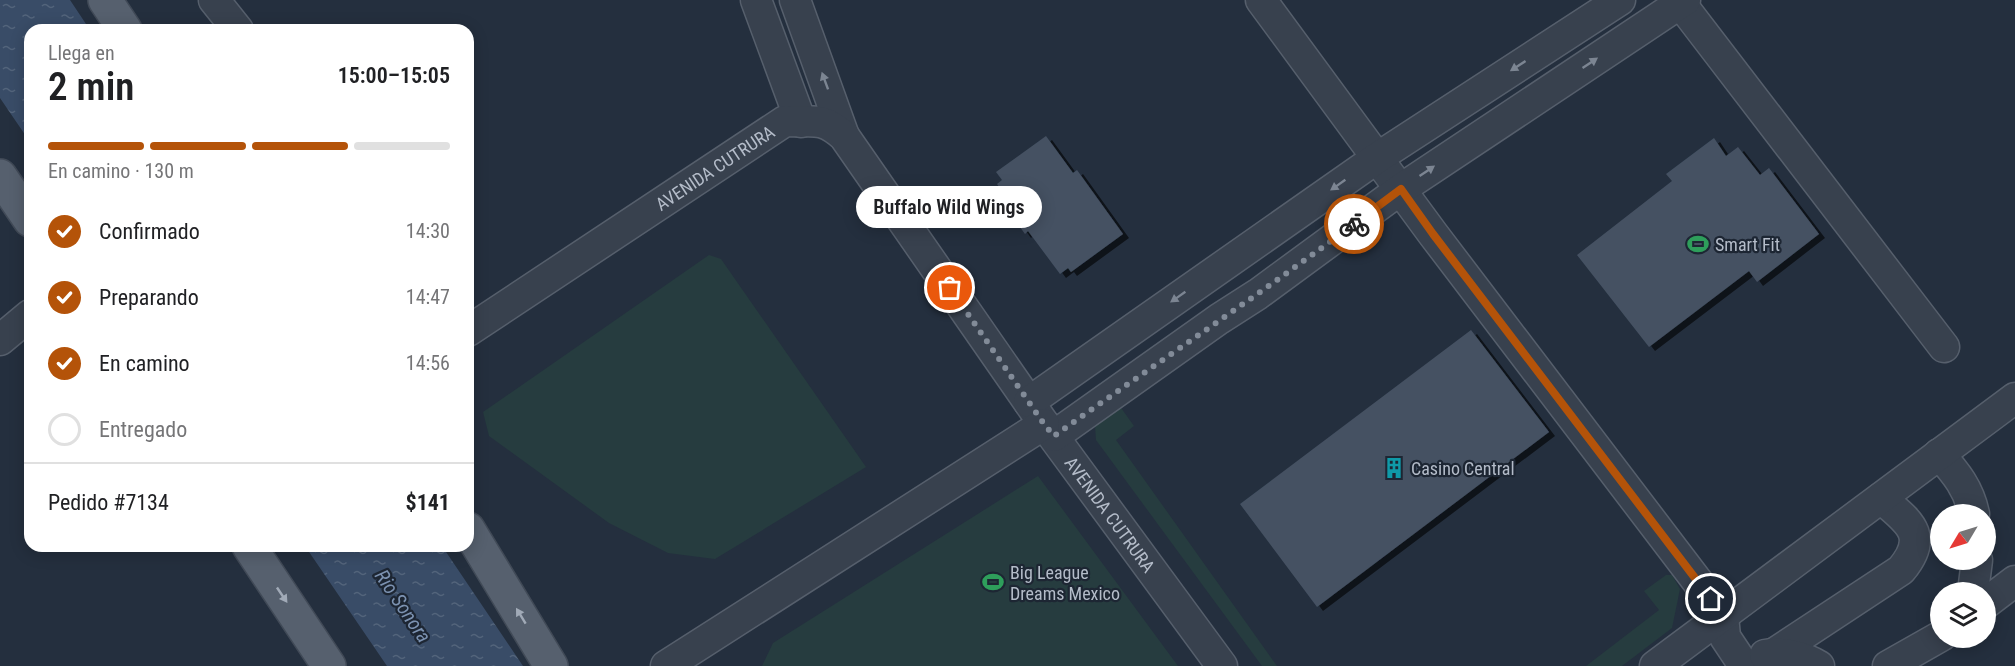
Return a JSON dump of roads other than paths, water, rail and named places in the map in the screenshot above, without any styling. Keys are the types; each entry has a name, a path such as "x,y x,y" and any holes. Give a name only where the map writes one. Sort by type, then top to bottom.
{"main road":[{"path":"105,0 121,24"},
{"path":"0,176 24,211"},
{"path":"474,539 551,666"},
{"path":"253,552 329,666"}],"street":[{"path":"214,0 232,24"},
{"path":"237,24 238,0"},
{"path":"756,0 801,122"},
{"path":"795,0 844,136"},
{"path":"1261,0 1433,234 1723,615 1725,638 1742,665 1775,653 1901,570 1907,563 1914,540 1911,524 1881,498"},
{"path":"1042,421 1377,158 1620,0"},
{"path":"666,666 1042,421 1258,294 1401,189 1681,1 1944,347"},
{"name":"AVENIDA CUTRURA","path":"474,327 785,121 823,121 844,136 1042,421 1222,666"},
{"path":"1,338 24,320"},
{"path":"1655,666 1939,454 2012,405"},
{"path":"1939,454 1960,478 1972,504"},
{"path":"1996,595 2015,581"},
{"path":"1888,666 1930,642"},
{"path":"1775,653 1808,659 1819,666"}],"water":[{"path":"0,0 70,0 86,24 24,24 24,133 0,98"},
{"name":"Rio Sonora","path":"309,552 446,552 523,666 387,666"}],"place":[{"name":"Smart Fit","path":"1698,244"},
{"name":"Buffalo Wild Wings","path":"950,288"},
{"name":"Casino Central","path":"1394,468"},
{"name":"Big League Dreams Mexico","path":"993,582"}]}
